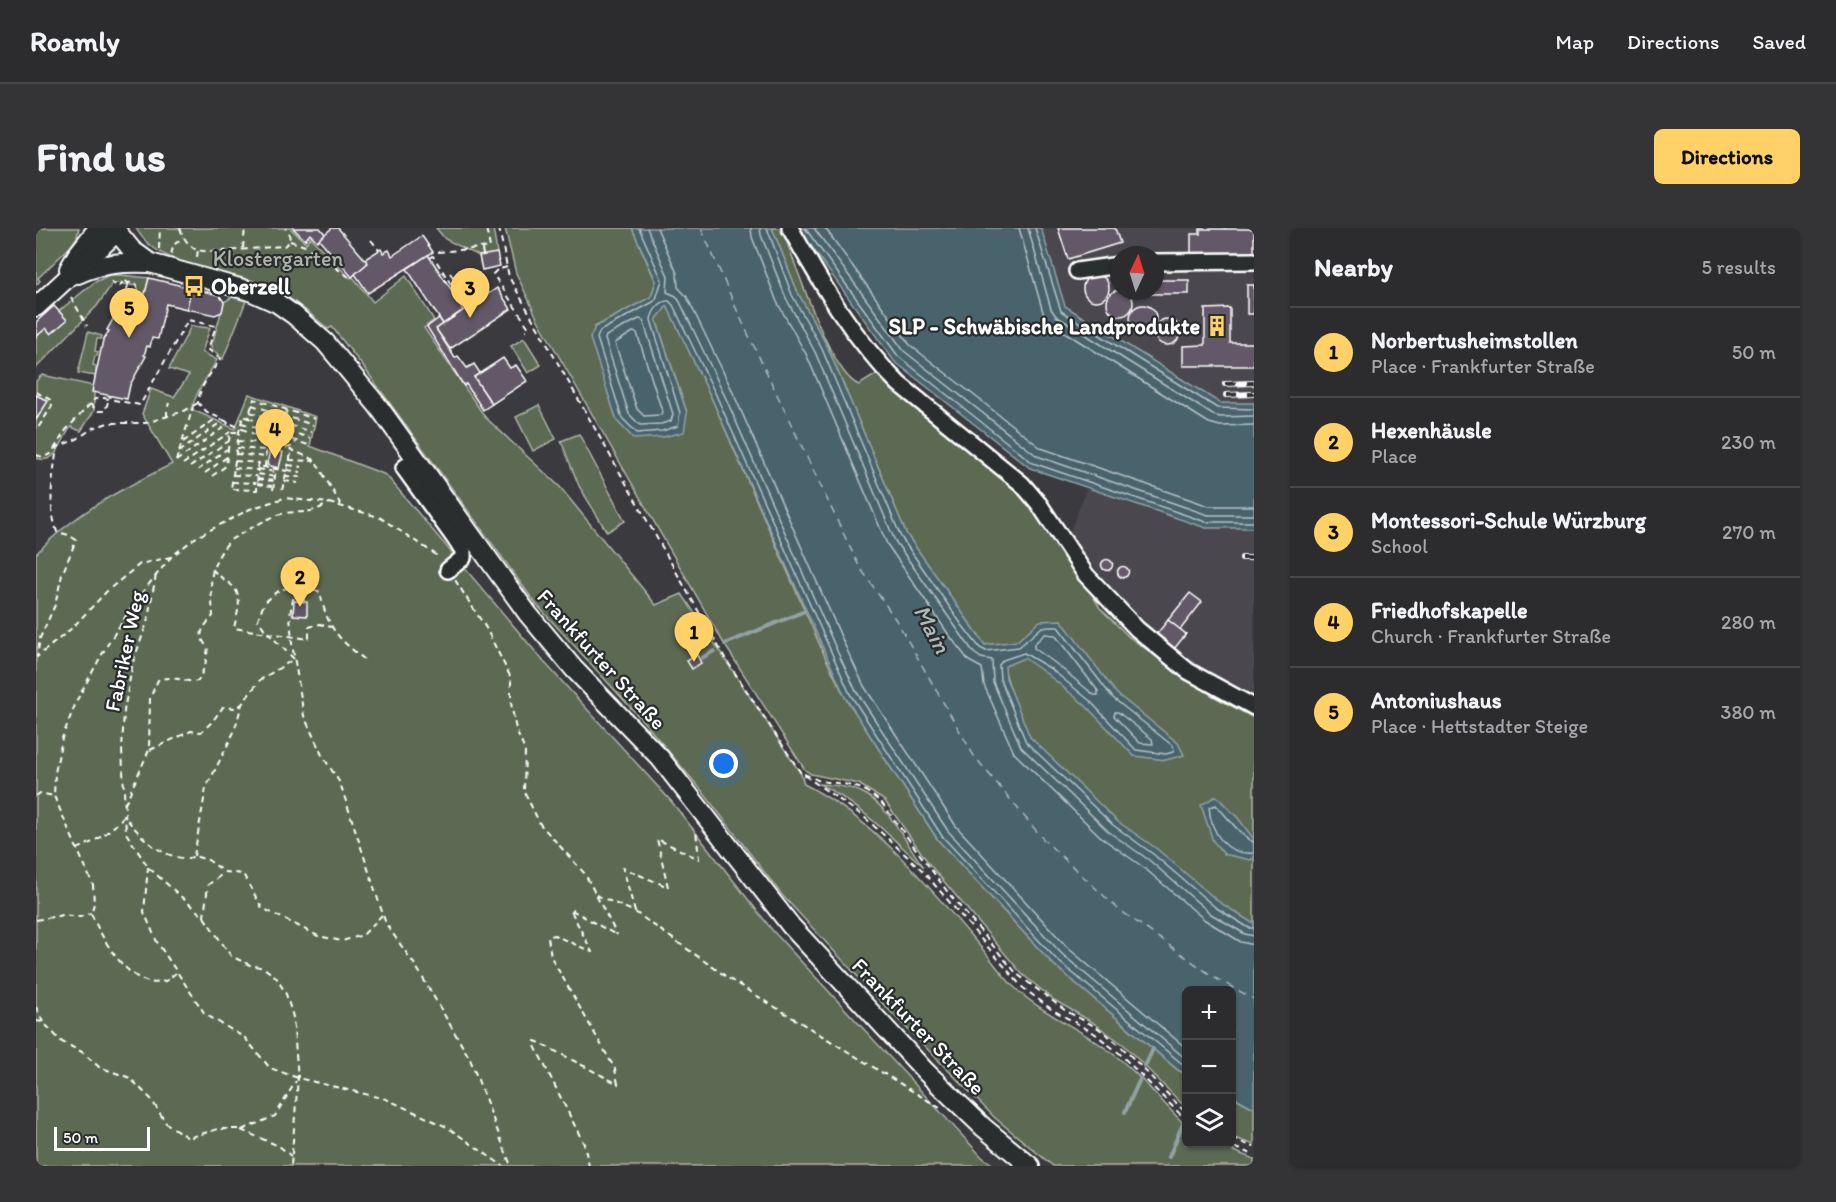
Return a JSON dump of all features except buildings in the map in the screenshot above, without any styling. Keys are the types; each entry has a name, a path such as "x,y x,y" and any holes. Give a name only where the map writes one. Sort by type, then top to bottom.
{"main road":[{"name":"Frankfurter Straße","path":"109,229 132,250 250,291 277,303 325,342 416,459 528,614 574,669 660,758 791,926 926,1072 983,1127 1030,1166"},
{"path":"61,284 77,255 109,229"},
{"path":"36,307 61,284 86,270 154,257"}],"street":[{"path":"790,228 841,314 884,369 899,384 1022,484 1039,504 1086,575 1152,642 1188,671 1254,707"},
{"path":"1164,262 1254,261"},
{"path":"1077,271 1110,266"},
{"path":"416,459 404,468 463,550 463,558 448,570"}],"path":[{"path":"154,257 160,228"},
{"path":"180,228 183,237 198,250 284,246 290,241"},
{"path":"243,248 245,228"},
{"path":"285,228 289,233 290,241"},
{"path":"438,252 490,247 486,228"},
{"path":"499,228 509,277 725,657 801,774 863,816 922,870 1022,987 1051,1010 1094,1033 1119,1053 1182,1116"},
{"path":"171,256 174,246 183,237"},
{"path":"372,240 379,250"},
{"path":"290,241 305,246 349,277"},
{"path":"482,249 483,255"},
{"path":"197,257 198,250"},
{"path":"430,258 433,256 456,292 464,293"},
{"path":"507,267 493,274 530,328 525,331"},
{"path":"450,273 473,304"},
{"path":"111,281 117,286 124,280 136,284 136,294"},
{"path":"127,290 128,283"},
{"path":"72,300 87,326"},
{"path":"36,455 43,457 51,454 66,430 95,399 104,398 140,405 188,321 216,326 208,349 220,358 204,385 198,403 193,407 146,423 100,425 77,439 57,447"},
{"path":"36,393 51,400 52,406 36,431"},
{"path":"90,404 102,413 107,408 110,396"},
{"path":"248,418 254,399 315,419"},
{"path":"166,417 169,403"},
{"path":"198,403 207,412 239,430 315,461 342,506"},
{"path":"252,405 313,425"},
{"path":"193,407 176,461 227,425 228,422"},
{"path":"279,435 287,410"},
{"path":"250,412 311,432"},
{"path":"182,443 214,420 216,416"},
{"path":"235,461 259,463 256,490 231,489 239,430 243,416 310,438"},
{"path":"179,452 222,419"},
{"path":"241,422 308,445"},
{"path":"183,464 230,432 239,430"},
{"path":"212,476 226,466 230,432"},
{"path":"190,467 229,441"},
{"path":"238,441 267,441"},
{"path":"265,467 267,441"},
{"path":"286,448 293,446 296,441"},
{"path":"276,452 277,444"},
{"path":"57,447 50,487 52,517 57,532 76,540 62,575 55,605 40,638 37,657 72,628 108,590 140,564 171,557"},
{"path":"237,447 266,450"},
{"path":"198,470 228,449"},
{"path":"282,490 292,450"},
{"path":"236,454 266,457"},
{"path":"205,473 227,457"},
{"path":"289,460 315,461"},
{"path":"288,465 302,466"},
{"path":"234,468 301,472"},
{"path":"258,468 276,470"},
{"path":"257,479 273,488 276,470"},
{"path":"233,475 274,481"},
{"path":"285,476 300,477"},
{"path":"232,482 275,477"},
{"path":"284,481 298,483"},
{"path":"176,973 165,981 150,982 138,979 117,959 100,934 91,913 94,904 93,885 54,796 55,773 62,738 77,700 106,647 136,600 171,557 195,538 250,510 284,498 329,503 379,517 435,554 486,628 512,678 516,730 525,751 524,791 540,824 585,874 617,935 570,909 592,952 554,935 548,937 551,957 615,1069 618,1084 538,1042 535,1041 534,1044 584,1144 589,1166"},
{"path":"124,806 148,750 150,698 158,680 168,676 190,682 198,681 205,666 208,648 202,640 202,629 213,616 212,569 230,540 278,515 319,510 329,503"},
{"path":"212,569 219,578 233,586 240,598 234,628 309,639 309,627 320,624 331,627"},
{"name":"Fabriker Weg","path":"157,573 147,623 133,662 124,711 122,749 126,834 148,867 204,918 231,956 250,965 264,968 276,977 286,994 293,1017 297,1078 291,1166"},
{"path":"294,659 258,620 261,607 273,593 306,587 320,592 323,609 331,627 341,641 364,659"},
{"path":"305,600 293,599 291,603 294,659 304,716 321,755 340,783 382,915 417,968 470,1059 511,1166"},
{"path":"148,750 191,731 201,732 224,707 236,708 242,704 260,680 294,659"},
{"path":"77,849 99,840 124,816 156,850 173,857 188,859 194,855 206,788 234,732 242,704"},
{"path":"801,774 820,781 863,789 881,802 950,896 1017,974 1065,1011 1110,1037 1128,1052 1182,1109"},
{"path":"36,796 40,793 54,796"},
{"path":"635,912 623,868 668,887 657,838 699,859 695,821"},
{"path":"194,855 208,860 225,872 243,874 262,908 318,936 342,941 363,935 382,915"},
{"path":"148,867 144,912 157,942 205,1014 245,1038 270,1068 297,1078 386,1099 447,1126 503,1166"},
{"path":"204,918 208,885 225,872"},
{"path":"596,895 635,912 731,980 940,1108"},
{"path":"36,920 63,915 80,917 91,913"},
{"path":"36,1007 43,1022 62,1041 82,1052 99,1067 130,1078 151,1099 166,1123 188,1138 218,1129 244,1129 275,1116 297,1078"},
{"path":"36,1021 43,1022"},
{"path":"238,1129 279,1146 291,1156"},
{"path":"1236,1140 1254,1147"},
{"path":"1236,1147 1254,1155"}],"shaded area":[{"path":"1041,228 1254,228 1254,403 1220,403 1065,306"},
{"path":"1087,488 1206,528 1254,528 1254,701 1145,632 1069,534"}],"green space":[{"path":"36,228 79,228 77,237 71,246 38,278 40,281 36,285"},
{"name":"Klostergarten","path":"136,228 290,228 306,243 310,237 350,278 353,277 373,302 406,276 434,320 424,328 485,417 560,487 656,605 682,594 801,774 804,784 854,816 899,855 1008,981 1024,996 1096,1042 1129,1067 1182,1122 1182,1148 1225,1148 1254,1159 1254,1166 1053,1166 995,1118 884,1005 782,895 702,791 643,721 536,604 332,327 328,329 303,308 276,290 240,277 180,261 162,253 147,242"},
{"path":"436,228 493,228 497,253 479,256 445,239"},
{"path":"505,228 632,228 656,282 651,297 595,327 687,413 656,319 667,305 711,397 826,659 845,697 938,840 1053,964 1182,1072 1182,1104 1124,1045 1092,1022 1054,1000 1022,974 930,865 885,801 859,784 811,774 805,770 723,642 538,320 516,273"},
{"path":"772,228 781,228 825,339 848,376 859,385 880,372 1022,490 1083,579 1100,608 1129,637 1213,696 1254,718 1254,925 1218,903 1117,822 1029,739 1003,665 1017,642 985,645 907,535 827,346 798,293"},
{"path":"109,275 149,278 143,301 137,286 112,284 97,306 36,368 36,337 46,328 51,334 66,320 59,311 95,282"},
{"path":"232,297 246,301 223,359 211,348 224,302"},
{"path":"191,326 210,328 202,352 217,360 191,409 235,429 249,394 316,417 310,446 386,475 545,663 671,801 773,931 982,1157 995,1166 36,1166 36,554 50,539 83,514 118,492 172,464 142,414 151,389 174,397 189,375 169,369"},
{"path":"88,332 102,336 101,339 97,339 95,351 98,352 93,365 96,366 96,376 78,373"},
{"path":"524,338 541,365 528,373 511,346"},
{"path":"42,375 94,386 94,411 81,431 71,427 54,455 43,459 36,458 36,420 47,402 36,395 36,381"},
{"path":"539,405 556,439 533,451 516,417"},
{"path":"579,434 625,521 607,532 579,486 561,441"},
{"path":"819,784 851,788 871,798 889,816 924,867 861,811"},
{"path":"1236,1098 1254,1108 1254,1145 1236,1138"}],"water":[{"name":"Main","path":"632,228 772,228 798,293 827,346 907,535 985,645 1017,641 1040,621 1061,620 1117,694 1178,743 1184,755 1166,760 1134,756 1085,705 1047,674 1024,658 1005,666 1006,678 1030,737 1117,821 1157,849 1219,902 1254,924 1254,1108 1236,1098 1236,986 1182,986 1182,1072 1053,964 938,840 845,697 711,397 667,306 656,320 687,413 684,432 663,437 634,439 617,421 590,338 595,327 651,297 656,281"},
{"path":"798,228 1041,228 1065,306 1220,403 1254,403 1254,528 1206,528 1030,468 894,361"},
{"path":"1216,796 1238,818 1253,838 1254,858 1250,860 1224,854 1213,841 1201,805"}],"waterway":[{"path":"725,644 805,611"},
{"path":"702,658 714,651"},
{"path":"1145,1066 1153,1049"},
{"path":"1125,1112 1140,1079"},
{"path":"1169,1157 1182,1125"}],"ferry route":[{"path":"701,228 740,317 859,566 896,620 974,756 1044,840 1117,908 1215,978 1254,999"}],"railway":[{"path":"1225,384 1254,383"},
{"path":"1226,395 1254,394"},
{"path":"1242,558 1254,558"}],"place":[{"name":"Oberzell","path":"194,286"},
{"name":"Montessori-Schule Würzburg","path":"470,318"},
{"name":"SLP - Schwäbische Landprodukte","path":"1217,326"},
{"name":"Antoniushaus","path":"129,338"},
{"name":"Friedhofskapelle","path":"275,459"},
{"name":"Hexenhäusle","path":"300,607"},
{"name":"Norbertusheimstollen","path":"694,662"}]}
